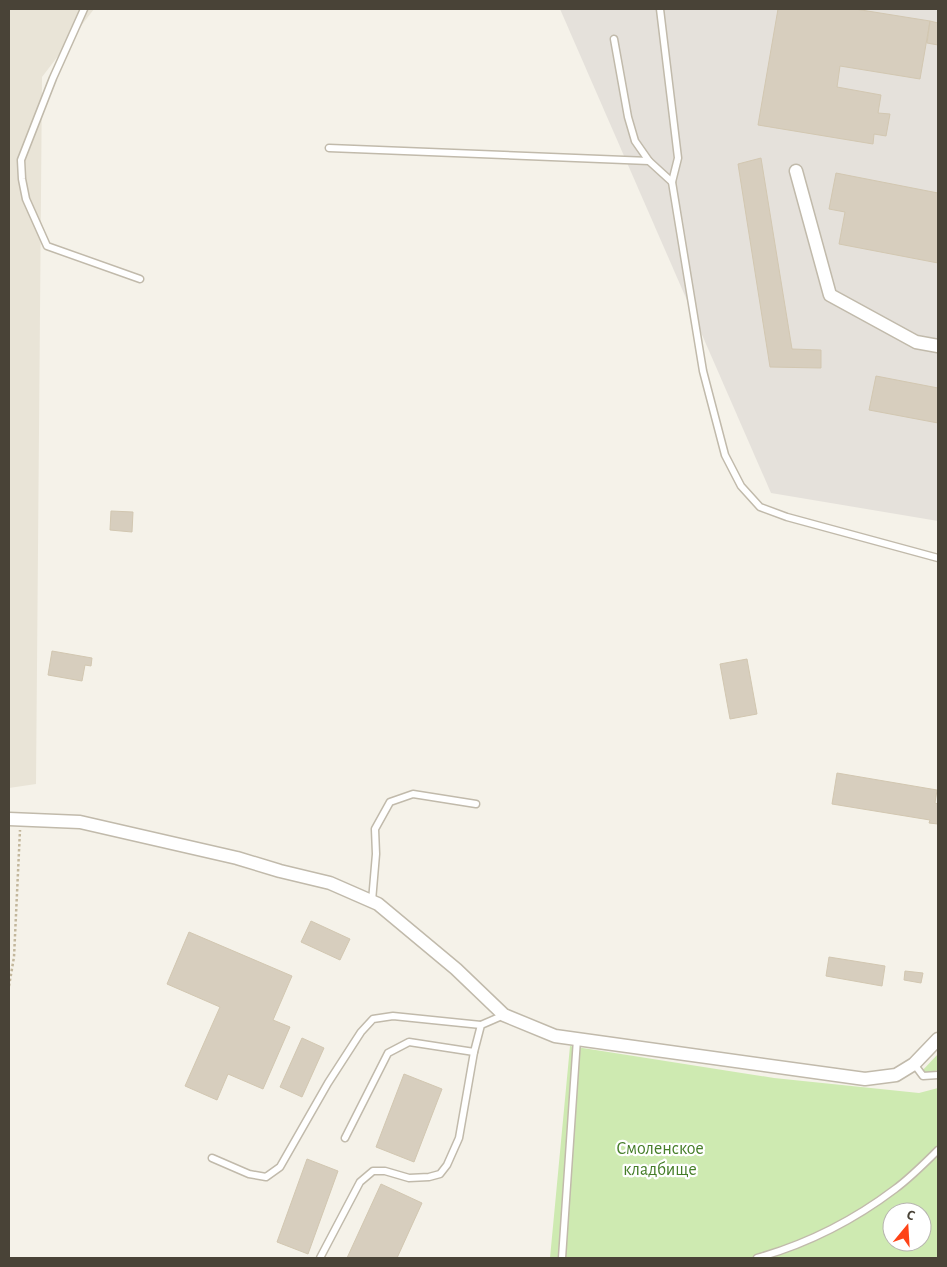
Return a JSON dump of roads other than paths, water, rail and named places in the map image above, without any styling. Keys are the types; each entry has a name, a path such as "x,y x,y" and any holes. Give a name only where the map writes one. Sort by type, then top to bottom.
{"street":[{"path":"796,171 830,295 916,342 938,346"},
{"path":"15,819 80,822 237,858 280,871 330,882 378,904 456,969 504,1015 555,1036 865,1079 896,1074 914,1064 938,1039"}],"lane":[{"path":"84,9 50,86 21,160 26,199 47,246 140,279"},
{"path":"660,9 678,158 672,182 703,371 725,455 741,486 760,507 787,517 938,558"},
{"path":"614,39 628,117 636,141 649,161 672,182"},
{"path":"329,148 649,161"},
{"path":"372,901 376,854 375,829 390,802 413,794 476,804"},
{"path":"212,1158 249,1174 266,1176 280,1168 328,1083 361,1032 372,1019 393,1016 481,1025 504,1015"},
{"path":"320,1258 360,1182 373,1171 385,1171 409,1178 429,1177 440,1174 447,1164 459,1138 474,1052 481,1025"},
{"path":"562,1258 577,1039"},
{"path":"345,1138 388,1053 410,1042 474,1052"},
{"path":"914,1064 923,1076 938,1075"},
{"path":"758,1258 779,1252 842,1224 896,1188 938,1150"}],"park label":[{"name":"Смоленское кладбище","path":"660,1159"}]}
